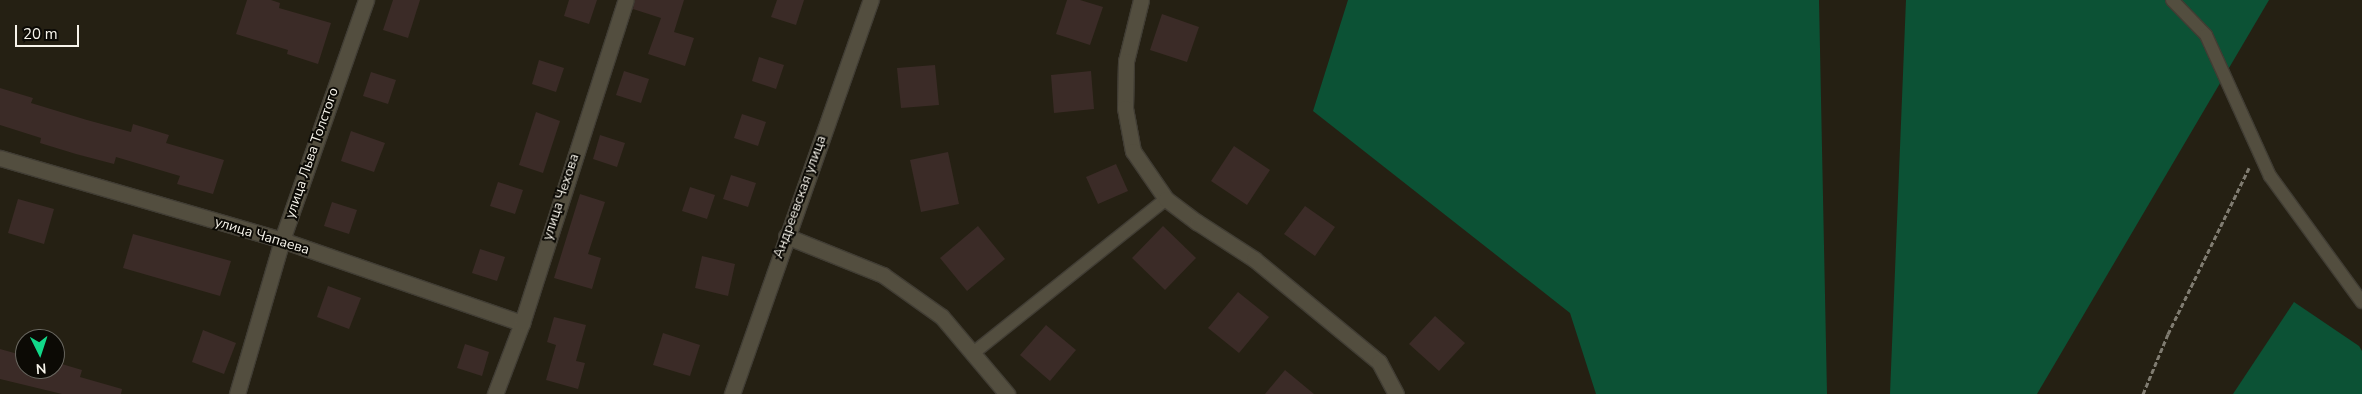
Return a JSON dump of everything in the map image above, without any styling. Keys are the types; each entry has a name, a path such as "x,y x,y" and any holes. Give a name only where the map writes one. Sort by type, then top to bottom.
{"street":[{"name":"улица Льва Толстого","path":"237,394 282,240 364,0"},
{"name":"улица Чехова","path":"495,394 522,323 626,0"},
{"name":"Андреевская улица","path":"732,394 870,0"},
{"path":"1141,0 1126,61 1125,108 1133,151 1166,199 1197,222 1254,259 1379,362 1396,394"},
{"name":"улица Чапаева","path":"0,158 282,240 522,323"},
{"path":"786,236 883,275 942,317 1007,394"}],"lane":[{"path":"2172,0 2206,35 2270,176 2362,302"},
{"path":"972,354 1166,199"}],"path":[{"path":"2143,394 2168,334 2258,150"}],"green space":[{"path":"1348,0 1819,0 1827,394 1596,394 1570,313 1313,111"},
{"path":"1906,0 2269,0 2037,394 1890,394"},
{"path":"2294,302 2359,346 2362,351 2362,394 2233,394"}],"building":[{"path":"247,0 271,0 280,3 279,8 331,23 318,64 287,54 288,50 236,34"},
{"path":"393,0 420,0 408,38 383,30"},
{"path":"569,0 597,0 589,24 564,16"},
{"path":"635,0 684,0 674,32 694,38 685,66 648,54 661,18 633,9"},
{"path":"777,0 804,0 796,25 771,17"},
{"path":"1067,0 1080,0 1103,7 1090,45 1056,34"},
{"path":"1162,14 1199,27 1187,62 1150,50"},
{"path":"759,57 784,65 776,89 752,81"},
{"path":"539,60 564,68 556,92 532,84"},
{"path":"935,65 939,105 901,108 897,68"},
{"path":"624,71 649,79 641,103 616,95"},
{"path":"1091,71 1094,109 1054,113 1051,75"},
{"path":"371,72 396,80 388,104 363,96"},
{"path":"0,88 33,98 31,103 87,120 131,132 133,124 169,135 166,143 224,160 213,194 177,184 180,176 116,157 114,164 76,154 40,143 41,138 0,125"},
{"path":"536,112 560,121 543,173 519,165"},
{"path":"742,114 766,122 758,146 734,138"},
{"path":"351,131 385,143 374,172 341,161"},
{"path":"600,135 625,143 617,167 593,159"},
{"path":"1234,146 1270,170 1247,205 1211,181"},
{"path":"948,152 959,204 921,212 910,160"},
{"path":"1116,164 1128,191 1098,204 1086,177"},
{"path":"731,175 756,183 748,207 723,199"},
{"path":"498,182 523,190 515,214 490,206"},
{"path":"690,187 715,195 707,219 682,211"},
{"path":"580,194 605,202 588,254 601,258 592,289 554,278"},
{"path":"18,199 54,209 44,244 8,233"},
{"path":"332,202 357,210 349,234 324,226"},
{"path":"1305,206 1335,227 1315,256 1284,234"},
{"path":"978,226 1005,259 967,291 940,258"},
{"path":"1163,226 1196,258 1165,290 1132,258"},
{"path":"133,234 231,261 220,296 123,268"},
{"path":"480,249 505,257 497,281 472,273"},
{"path":"702,256 735,264 728,296 695,288"},
{"path":"328,286 361,298 349,329 317,317"},
{"path":"1238,292 1269,317 1239,353 1208,328"},
{"path":"1435,316 1465,343 1439,371 1409,344"},
{"path":"554,317 586,325 576,361 585,363 578,389 546,380 556,345 547,342"},
{"path":"1046,325 1076,350 1050,381 1020,355"},
{"path":"203,330 236,343 224,374 192,362"},
{"path":"663,333 700,345 690,376 653,365"},
{"path":"465,344 489,352 482,376 457,368"},
{"path":"0,349 15,353 15,379 65,379 65,365 82,370 80,377 122,389 121,394 62,394 0,379"},
{"path":"1285,370 1314,394 1265,394"}]}
